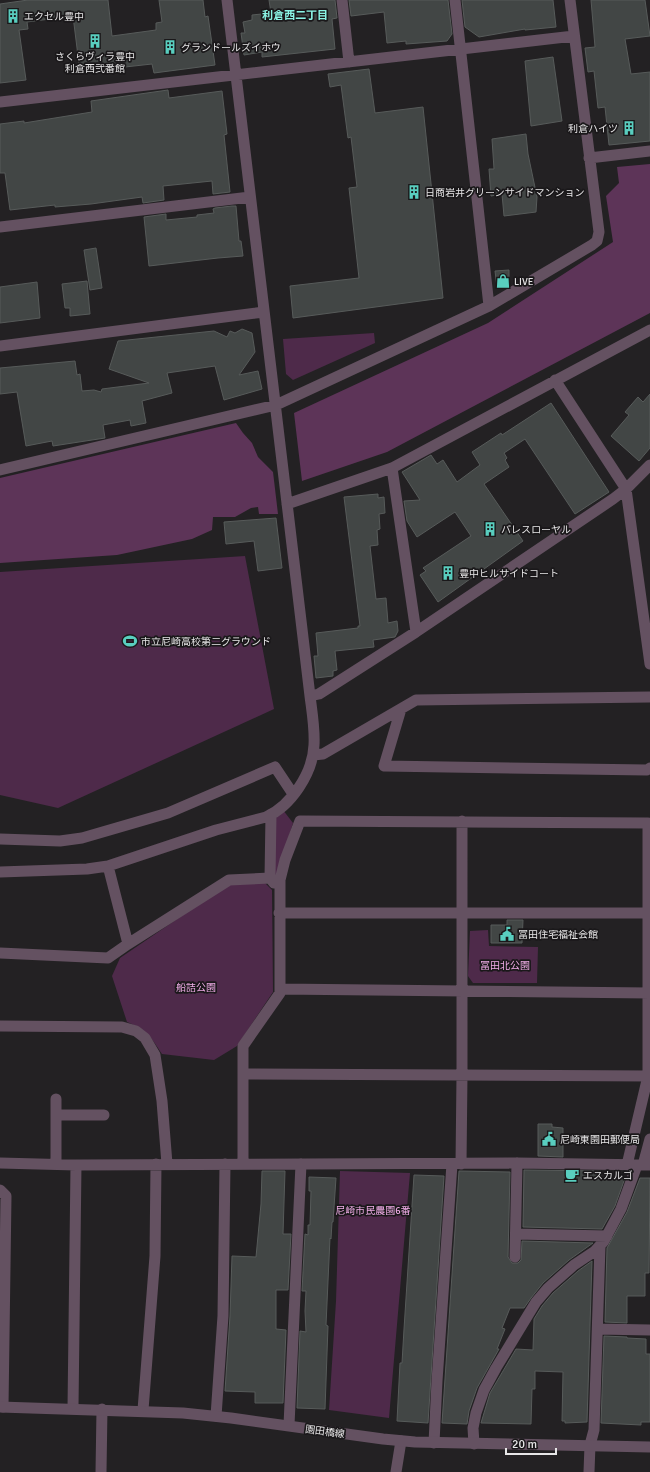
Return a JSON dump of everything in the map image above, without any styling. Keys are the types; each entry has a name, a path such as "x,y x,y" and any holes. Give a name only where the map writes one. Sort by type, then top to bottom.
{"street":[{"path":"0,872 87,869 108,866 216,830 271,814 294,794 303,780 313,755 314,738 310,696 227,0"},
{"path":"342,0 349,62"},
{"path":"455,0 489,306"},
{"path":"0,470 276,405 489,306 592,246 596,241 599,232 570,0"},
{"path":"0,102 574,36"},
{"path":"589,158 650,151"},
{"path":"0,226 250,197"},
{"path":"0,346 264,312"},
{"path":"287,504 392,468 650,330"},
{"path":"555,380 626,489 647,620 650,664"},
{"path":"310,696 319,694 416,632 626,489 650,465"},
{"path":"392,468 416,632"},
{"path":"313,755 323,754 416,700 650,697"},
{"path":"401,710 384,766 647,770 650,768"},
{"path":"0,839 60,840 82,838 168,813 275,767 294,794"},
{"path":"271,814 270,878 280,892"},
{"path":"243,1164 243,1046 280,993 280,880 285,860 300,821 462,821 649,823 649,1076 639,1165"},
{"path":"434,1443 437,1381 456,1164 462,1075 462,821"},
{"path":"108,866 128,944"},
{"path":"0,953 108,958 229,880 270,878"},
{"path":"280,913 649,913"},
{"path":"280,989 649,993"},
{"path":"0,1026 122,1027 136,1031 145,1038 155,1055 162,1101 162,1164 143,1410"},
{"path":"243,1074 649,1076"},
{"path":"56,1099 56,1164"},
{"path":"56,1115 104,1115"},
{"path":"474,1444 473,1428 480,1400 496,1368 536,1302 560,1277 595,1252 607,1236 621,1209 650,1139"},
{"path":"0,1163 76,1165 517,1163 639,1165"},
{"path":"516,1257 517,1163"},
{"path":"216,1416 223,1316 225,1164"},
{"path":"289,1425 301,1164"},
{"path":"73,1408 76,1165"},
{"path":"0,1190 6,1196 1,1407"},
{"path":"516,1234 607,1236"},
{"path":"589,1472 590,1445 594,1430 600,1246"},
{"path":"598,1328 650,1330"},
{"name":"園田橋線","path":"1,1407 143,1410 216,1416 401,1441 474,1444 650,1447"},
{"path":"101,1472 102,1409"},
{"path":"396,1472 401,1441"}],"green space":[{"path":"374,333 375,343 293,380 286,374 283,339"},
{"name":"市立尼崎高校第二グラウンド","path":"245,556 274,709 58,808 0,795 0,572"},
{"path":"283,810 293,823 277,875 275,876 275,817"},
{"name":"船詰公園","path":"264,882 272,890 273,992 237,1046 214,1060 162,1054 155,1043 144,1031 127,1022 112,976 120,958 230,883"},
{"name":"冨田北公園","path":"488,930 489,946 538,947 537,983 473,983 468,976 470,931"},
{"name":"尼崎市民農園6番","path":"340,1171 410,1173 389,1418 329,1410 336,1301"}],"shaded area":[{"path":"650,164 650,313 387,452 302,481 294,413 488,323 613,242 606,196 619,183 617,167"},
{"path":"236,423 252,443 258,457 273,472 278,514 259,514 258,507 251,508 235,517 213,517 212,530 192,539 117,555 0,563 0,478"}],"building":[{"path":"28,0 108,0 112,36 156,30 156,23 162,22 159,0 203,0 205,17 208,16 215,65 154,73 152,64 80,72 73,16 27,22 28,29 19,30 26,80 0,83 0,4"},
{"path":"269,0 335,0 337,18 332,19 335,49 262,57 262,52 244,55 241,33 245,33 243,22 252,20 252,15 271,13"},
{"path":"349,0 448,0 452,34 447,41 406,44 406,41 387,43 384,12 351,16"},
{"path":"462,0 553,0 556,27 525,29 479,37 465,27"},
{"path":"591,0 645,0 650,36 625,39 631,74 650,72 650,141 609,145 605,107 598,108 594,71 588,72 585,48 595,47"},
{"path":"553,57 562,121 531,126 525,61"},
{"path":"369,69 375,113 423,107 443,298 293,318 290,286 359,278 349,188 357,187 351,137 348,138 341,85 330,87 328,74"},
{"path":"168,90 169,98 222,91 227,134 224,135 230,192 213,194 212,181 163,186 164,200 143,203 142,197 91,204 55,207 55,205 10,210 5,173 0,173 0,124 24,121 24,123 92,112 91,101"},
{"path":"526,134 528,154 537,197 536,212 504,216 502,194 491,196 489,169 494,169 492,139"},
{"path":"236,206 239,241 241,241 243,256 149,266 144,217 166,214 166,220 197,217 197,215 214,213 213,209 215,208"},
{"path":"96,248 102,288 90,290 84,250"},
{"path":"509,270 509,286 497,287 495,271"},
{"path":"87,281 90,314 70,316 70,308 65,308 62,284"},
{"path":"37,282 40,318 0,323 0,287"},
{"path":"242,329 252,333 255,352 239,375 258,371 262,389 224,400 215,366 167,373 172,393 142,401 146,423 131,426 130,420 103,425 105,438 53,446 52,441 26,446 17,392 0,394 0,368 75,361 77,375 80,374 82,391 94,390 101,392 102,389 149,383 109,369 118,341 214,331 227,337 230,331 235,333"},
{"path":"650,394 650,448 639,461 611,436 629,415 625,412 638,397 643,402"},
{"path":"551,403 609,492 575,514 525,439 504,453 507,458 505,460 509,467 484,484 523,541 438,602 420,575 426,571 423,568 471,536 455,512 417,537 407,521 404,501 420,500 402,472 431,455 437,464 443,460 457,482 480,465 472,452 501,433 502,435"},
{"path":"378,494 378,498 384,497 385,513 379,514 380,529 377,530 378,545 370,546 376,599 386,598 388,623 397,621 398,631 395,637 373,640 374,647 335,651 337,670 333,671 333,676 316,678 314,656 318,656 316,633 358,628 358,626 360,626 344,497"},
{"path":"276,518 282,568 258,571 254,541 226,544 224,522"},
{"name":"冨田住宅福祉会館","path":"507,920 523,920 522,943 491,943 491,925 507,925"},
{"path":"538,1124 552,1124 552,1127 563,1128 563,1157 538,1156"},
{"path":"524,1170 601,1171 601,1178 625,1178 615,1206 602,1229 523,1227"},
{"path":"262,1171 285,1171 283,1234 291,1234 288,1290 276,1290 276,1329 286,1330 283,1403 255,1403 255,1392 225,1391 232,1256 256,1257 261,1204"},
{"path":"459,1171 510,1172 508,1257 512,1263 518,1263 521,1260 522,1241 593,1243 569,1260 543,1283 524,1308 510,1308 502,1328 505,1329 497,1349 499,1349 477,1388 469,1411 467,1424 442,1423"},
{"path":"414,1175 444,1176 428,1423 397,1421"},
{"path":"309,1177 336,1178 331,1239 330,1238 326,1325 328,1326 325,1409 297,1408 300,1331 306,1332 306,1291 302,1291 305,1234 308,1235 308,1225 310,1225 311,1191 309,1191"},
{"path":"640,1178 650,1178 649,1273 645,1273 645,1296 627,1296 627,1323 605,1322 607,1248 627,1212"},
{"path":"592,1261 587,1422 565,1423 565,1421 562,1421 563,1372 535,1371 535,1389 532,1389 531,1424 481,1423 490,1393 516,1349 533,1350 534,1319 542,1306 553,1293"},
{"path":"604,1336 646,1339 646,1354 650,1354 650,1422 641,1422 641,1425 601,1423"}],"place":[{"name":"エクセル豊中","path":"13,16"},
{"name":"さくらヴィラ豊中 利倉西弐番館","path":"95,41"},
{"name":"グランドールズイホウ","path":"170,47"},
{"name":"利倉ハイツ","path":"629,128"},
{"name":"日商岩井グリーンサイドマンション","path":"414,192"},
{"name":"LIVE","path":"503,281"},
{"name":"パレスローヤル","path":"490,529"},
{"name":"豊中ヒルサイドコート","path":"448,573"},
{"name":"市立尼崎高校第二グラウンド","path":"130,641"},
{"name":"冨田住宅福祉会館","path":"507,934"},
{"name":"尼崎東園田郵便局","path":"549,1139"},
{"name":"エスカルゴ","path":"572,1175"}],"district":[{"name":"利倉西二丁目","path":"295,15"}]}
